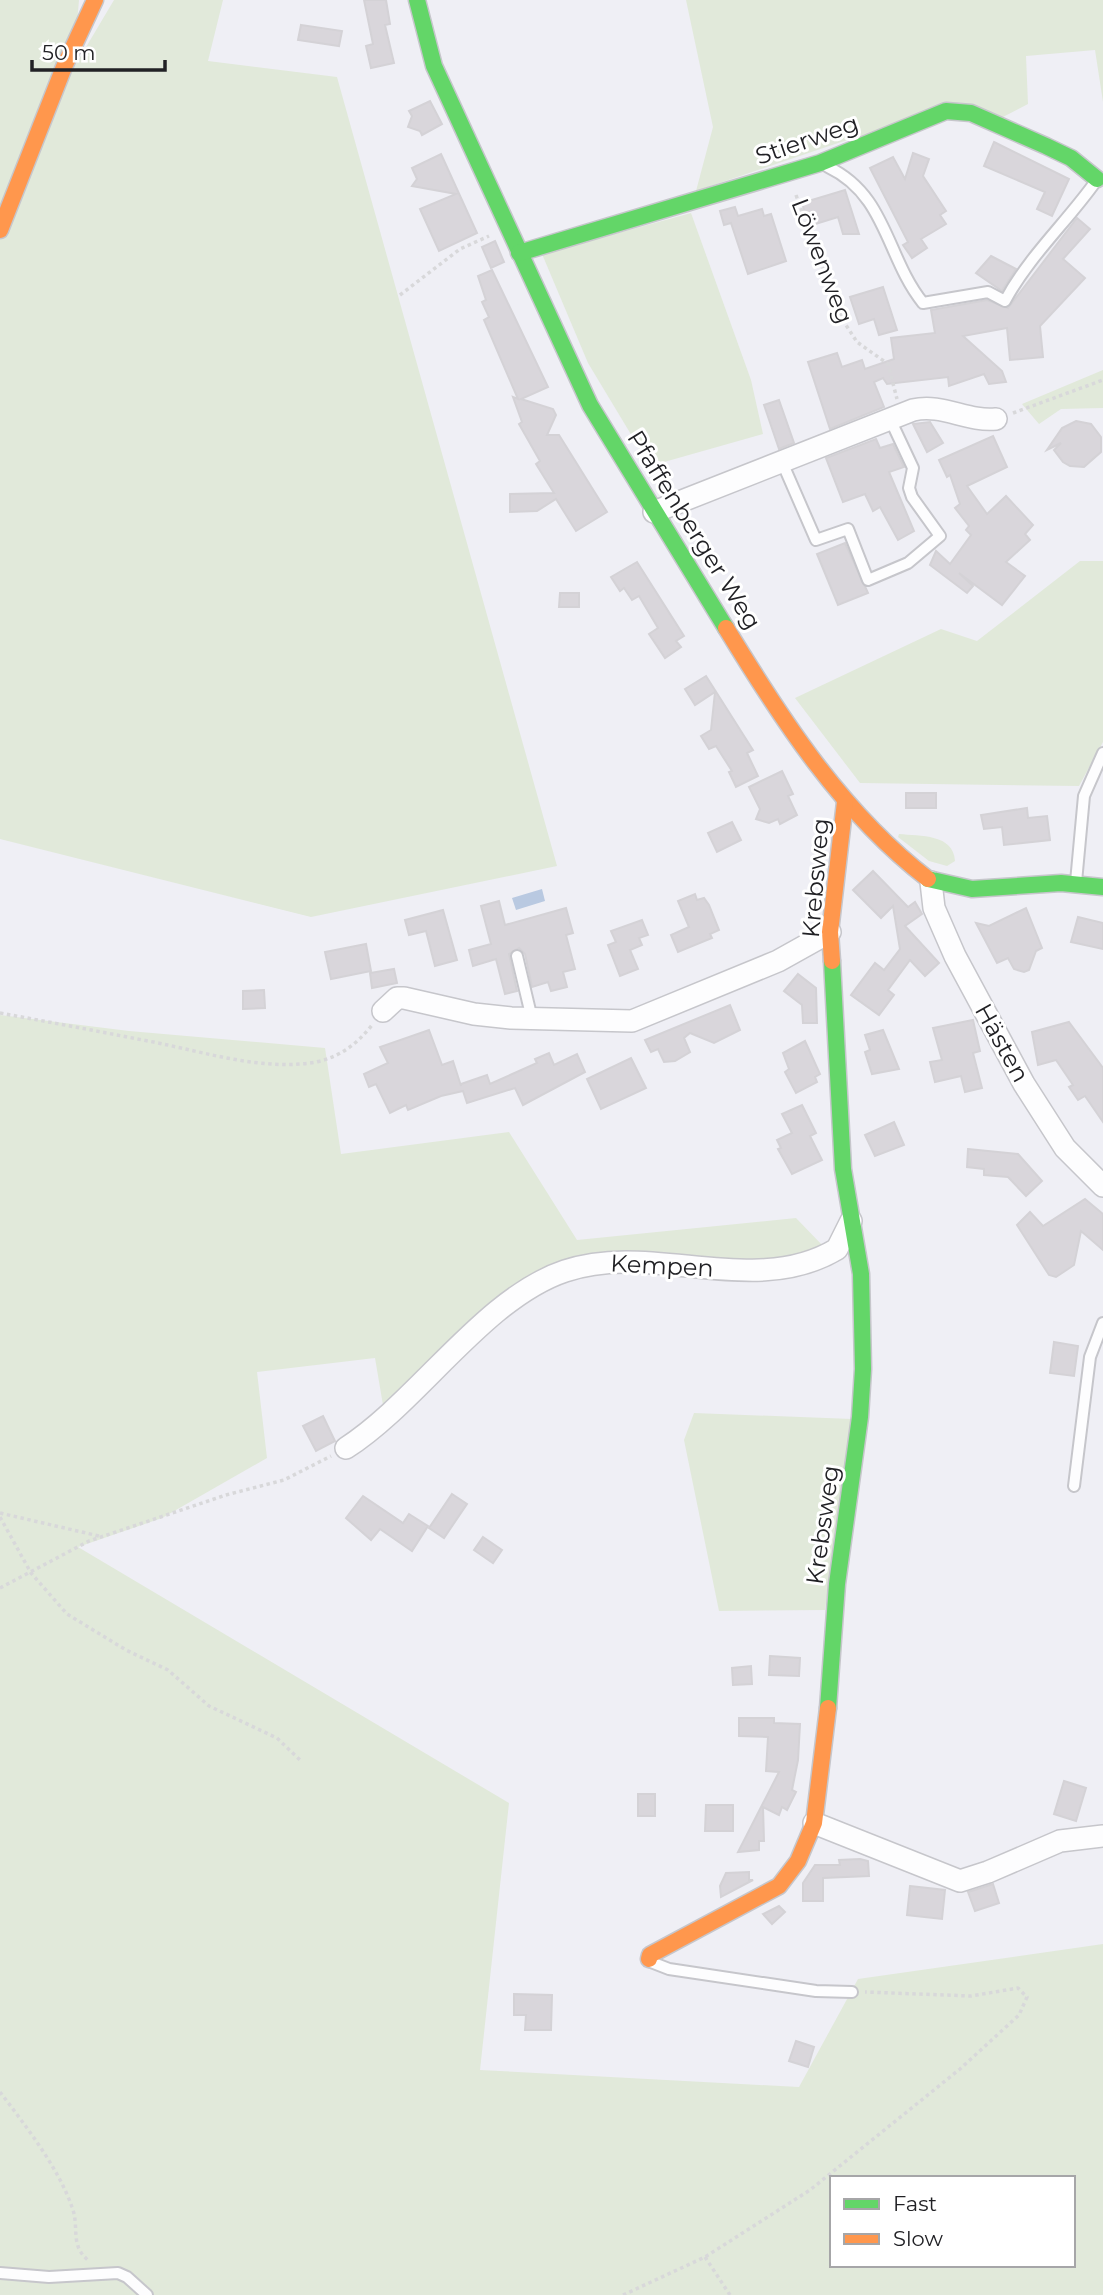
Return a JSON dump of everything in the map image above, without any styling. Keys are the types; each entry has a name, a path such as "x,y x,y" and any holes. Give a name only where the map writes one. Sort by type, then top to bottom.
{"street":[{"path":"0,230 64,67 95,0"},
{"name":"Pfaffenberger Weg","path":"417,0 434,66 590,405 800,744 845,802 896,855 931,882 972,890 1076,883 1103,887"},
{"name":"Stierweg","path":"519,254 820,163 937,113 971,113 1063,154 1097,178"},
{"path":"654,512 896,416 932,408 975,419 996,419"},
{"name":"Krebsweg","path":"649,1959 650,1955 670,1942 779,1886 791,1874 814,1823 833,1664 837,1584 862,1394 861,1274 843,1169 830,932 845,802"},
{"name":"Hästen","path":"931,882 934,908 954,956 1024,1084 1065,1148 1103,1186"},
{"path":"383,1011 397,998 404,998 474,1014 532,1019 632,1021 778,961 830,932"},
{"name":"Kempen","path":"346,1448 389,1415 492,1318 551,1276 590,1263 618,1262 717,1269 788,1265 837,1248 845,1239 852,1219"},
{"path":"814,1823 960,1881 988,1872 1060,1840 1103,1836"}],"lane":[{"path":"820,163 859,187 899,257 913,291 923,303 988,292 1005,301 1020,272 1068,219 1097,178"},
{"path":"782,462 816,540 848,529 868,580 908,564 940,536 912,497 909,488 913,468 896,416"},
{"path":"1076,883 1084,796 1103,754"},
{"path":"517,956 532,1019"},
{"path":"1073,1486 1090,1357 1103,1322"},
{"name":"Krebsweg","path":"649,1959 658,1967 682,1971 816,1991 852,1992"},
{"path":"0,2273 50,2277 101,2273 127,2277 147,2295"}],"path":[{"name":"Löwenweg","path":"789,173 837,307 857,342 888,363 896,416"},
{"path":"400,295 460,249 507,228"},
{"path":"996,419 1103,380"},
{"path":"0,1013 234,1058 303,1064 325,1060 353,1046 383,1011"},
{"path":"0,1588 59,1555 101,1536 226,1494 284,1480 346,1448"},
{"path":"0,1515 101,1536"},
{"path":"0,1515 31,1573 75,1619 126,1650 169,1670 209,1706 277,1738 300,1760"},
{"path":"623,2295 705,2257 810,2190 932,2094 1014,2021 1025,2006 1027,1997 1018,1988 971,1996 852,1992"},
{"path":"0,2092 37,2138 40,2151 72,2207 77,2248 101,2273"},
{"path":"705,2257 730,2295"}],"green space":[{"path":"0,0 79,0 73,69 114,0 223,0 208,61 337,77 557,866 311,917 0,839"},
{"path":"686,0 1103,0 1103,102 1095,50 1026,56 1028,104 999,119 969,107 841,142 696,191 713,127"},
{"path":"691,213 751,380 763,434 650,466 588,363 542,254"},
{"path":"1103,370 1103,408 1061,409 1039,424 1022,404"},
{"path":"1080,561 1103,561 1103,742 1079,786 860,783 795,698 941,629 977,641"},
{"path":"899,834 926,836 942,841 953,852 955,861 947,866 929,861 898,837"},
{"path":"0,1015 129,1031 325,1048 341,1154 509,1132 577,1240 796,1218 825,1248 751,1265 569,1262 384,1411 375,1358 257,1372 267,1458 162,1518 78,1547 509,1803 480,2070 799,2087 858,1979 1103,1944 1103,2295 0,2295"},
{"path":"694,1413 852,1419 825,1610 719,1611 684,1440"}],"water":[{"path":"542,889 545,901 516,910 512,898"}],"building":[{"path":"364,0 386,0 390,24 385,25 394,63 371,68 366,46 373,44"},
{"path":"301,25 342,31 339,46 298,40"},
{"path":"430,101 442,124 422,135 420,131 408,127 412,116 409,111"},
{"path":"994,142 1069,179 1052,216 1037,209 1045,192 984,166"},
{"path":"913,153 929,159 923,176 946,211 940,215 946,224 921,239 927,248 912,258 903,245 908,242 870,168 893,157 905,179"},
{"path":"441,154 477,233 439,251 420,209 456,194 412,186 417,179 412,168"},
{"path":"845,190 859,234 843,234 838,217 809,226 802,203"},
{"path":"735,207 738,216 762,209 764,216 771,214 786,261 748,274 731,223 724,225 720,211"},
{"path":"1077,218 1090,229 1063,259 1085,278 1040,326 1043,357 1010,360 1007,328 963,336 1002,371 1006,382 989,384 984,374 949,386 948,377 887,384 883,378 874,382 884,407 830,429 808,362 837,353 842,367 862,360 865,369 894,359 891,338 935,333 931,310 987,300 1008,308"},
{"path":"495,241 504,262 491,268 482,247"},
{"path":"991,256 1016,269 1002,291 976,273"},
{"path":"492,270 548,387 521,399 553,409 556,415 547,435 559,435 607,512 576,531 556,499 537,511 510,512 510,494 554,493 536,464 540,461 519,424 522,422 513,397 518,399 484,320 489,317 482,302 486,300 478,276"},
{"path":"883,287 897,330 879,335 874,319 859,324 850,297"},
{"path":"779,400 794,443 779,449 764,405"},
{"path":"1076,421 1091,424 1101,437 1101,452 1084,467 1070,466 1063,462 1054,450 1061,443 1047,450 1062,428"},
{"path":"930,422 943,443 927,452 913,424"},
{"path":"993,436 1007,467 967,486 987,514 1006,496 1033,525 1025,534 1030,540 1006,562 1025,576 1002,605 959,573 973,586 967,593 930,565 936,551 950,564 971,535 966,530 969,526 955,508 960,504 950,475 947,477 939,460"},
{"path":"876,439 880,448 893,444 904,467 889,472 914,531 898,540 880,507 873,511 865,494 843,502 826,458"},
{"path":"845,543 868,593 838,605 817,554"},
{"path":"637,562 684,636 676,641 681,647 665,658 649,634 658,628 639,596 632,600 624,588 620,591 611,577"},
{"path":"560,593 579,593 579,607 559,607"},
{"path":"706,676 753,750 747,753 758,776 736,787 729,772 732,771 716,746 709,749 701,736 711,730 715,692 695,705 685,689"},
{"path":"782,771 793,794 788,796 797,815 780,824 778,819 769,823 756,819 760,809 749,787"},
{"path":"906,793 936,793 936,808 906,808"},
{"path":"1027,808 1028,818 1047,816 1050,840 1004,845 1002,827 984,829 981,815"},
{"path":"732,822 741,840 717,852 708,833"},
{"path":"873,871 908,907 915,902 922,914 905,926 939,963 925,976 910,960 888,990 894,995 879,1015 851,995 875,963 884,970 900,949 893,906 881,918 853,890"},
{"path":"695,894 697,900 704,898 709,905 719,930 710,934 712,938 678,952 671,935 689,927 678,901"},
{"path":"499,901 505,925 566,908 573,933 566,935 575,969 563,972 567,987 551,991 548,982 532,987 525,954 519,948 509,954 517,991 505,994 496,959 473,966 469,950 491,944 481,906"},
{"path":"1026,908 1042,948 1036,951 1029,970 1024,972 1014,969 1008,958 997,963 976,923 989,926"},
{"path":"443,910 457,960 435,966 426,931 409,935 405,920"},
{"path":"1078,917 1103,923 1103,949 1071,942"},
{"path":"642,920 648,935 639,938 642,945 630,950 638,969 620,976 608,945 616,942 611,931"},
{"path":"366,944 371,971 331,979 325,952"},
{"path":"394,969 397,983 372,988 370,973"},
{"path":"798,974 816,988 817,1023 803,1023 802,1005 784,991"},
{"path":"264,990 265,1008 243,1009 243,991"},
{"path":"730,1005 740,1030 714,1043 690,1033 684,1038 690,1052 675,1061 664,1062 658,1049 651,1052 645,1040"},
{"path":"973,1020 980,1051 973,1053 982,1088 965,1092 961,1076 935,1082 930,1062 942,1060 933,1028"},
{"path":"1069,1022 1103,1068 1103,1122 1085,1096 1078,1100 1069,1087 1073,1085 1056,1060 1038,1065 1032,1032"},
{"path":"429,1030 442,1065 453,1061 461,1086 487,1075 490,1084 537,1063 535,1059 549,1053 554,1065 577,1054 585,1072 523,1105 515,1088 467,1103 463,1091 441,1096 408,1110 406,1105 390,1113 376,1084 369,1087 364,1074 388,1063 380,1047"},
{"path":"883,1030 899,1069 872,1074 865,1052 870,1050 865,1035"},
{"path":"805,1041 820,1074 815,1077 817,1082 796,1093 785,1072 789,1069 783,1053"},
{"path":"631,1058 646,1088 601,1109 587,1079"},
{"path":"802,1105 816,1133 810,1136 822,1160 792,1174 778,1149 781,1148 777,1140 792,1133 782,1114"},
{"path":"894,1122 904,1145 875,1156 865,1135"},
{"path":"968,1149 1018,1154 1042,1181 1026,1196 1008,1177 984,1175 984,1169 967,1167"},
{"path":"1085,1199 1103,1214 1103,1250 1081,1231 1074,1265 1056,1277 1049,1275 1017,1225 1030,1212 1043,1226"},
{"path":"1054,1342 1078,1346 1074,1376 1050,1373"},
{"path":"323,1416 335,1441 316,1451 303,1426"},
{"path":"452,1494 467,1504 444,1538 429,1528"},
{"path":"363,1496 403,1523 409,1514 428,1526 412,1551 380,1529 371,1540 346,1518"},
{"path":"483,1537 502,1550 493,1563 474,1550"},
{"path":"770,1656 800,1658 799,1676 769,1675"},
{"path":"751,1666 752,1684 733,1685 732,1668"},
{"path":"739,1718 774,1718 774,1723 800,1724 798,1760 792,1790 796,1792 787,1810 782,1807 779,1815 763,1807 764,1841 759,1841 759,1850 738,1852 779,1772 766,1771 768,1737 739,1736"},
{"path":"1064,1781 1086,1788 1076,1821 1054,1814"},
{"path":"638,1794 655,1794 655,1816 638,1816"},
{"path":"706,1805 733,1805 733,1831 705,1831"},
{"path":"839,1860 868,1861 869,1876 823,1878 823,1901 803,1901 803,1883 815,1865 840,1865"},
{"path":"749,1872 749,1880 753,1880 721,1897 720,1886 726,1873"},
{"path":"993,1884 999,1903 975,1911 968,1892"},
{"path":"910,1886 945,1890 942,1919 907,1915"},
{"path":"779,1906 785,1912 772,1924 763,1914"},
{"path":"514,1994 552,1995 551,2030 525,2030 526,2015 514,2015"},
{"path":"796,2041 814,2047 808,2067 789,2061"}],"traffic: fast":[{"path":"417,0 434,66 590,405 726,628"},
{"path":"519,253 820,163 946,111 971,113 1046,146 1071,158 1097,179"},
{"path":"928,879 972,889 1061,883 1103,887"},
{"path":"828,1708 837,1584 860,1417 863,1369 861,1274 843,1169 832,961"}],"traffic: slow":[{"path":"0,230 64,67 95,0"},
{"path":"726,628 769,697 841,795 868,825 928,879"},
{"path":"832,961 830,932 845,802"},
{"path":"649,1959 650,1955 779,1886 798,1861 814,1823 828,1708"}]}
